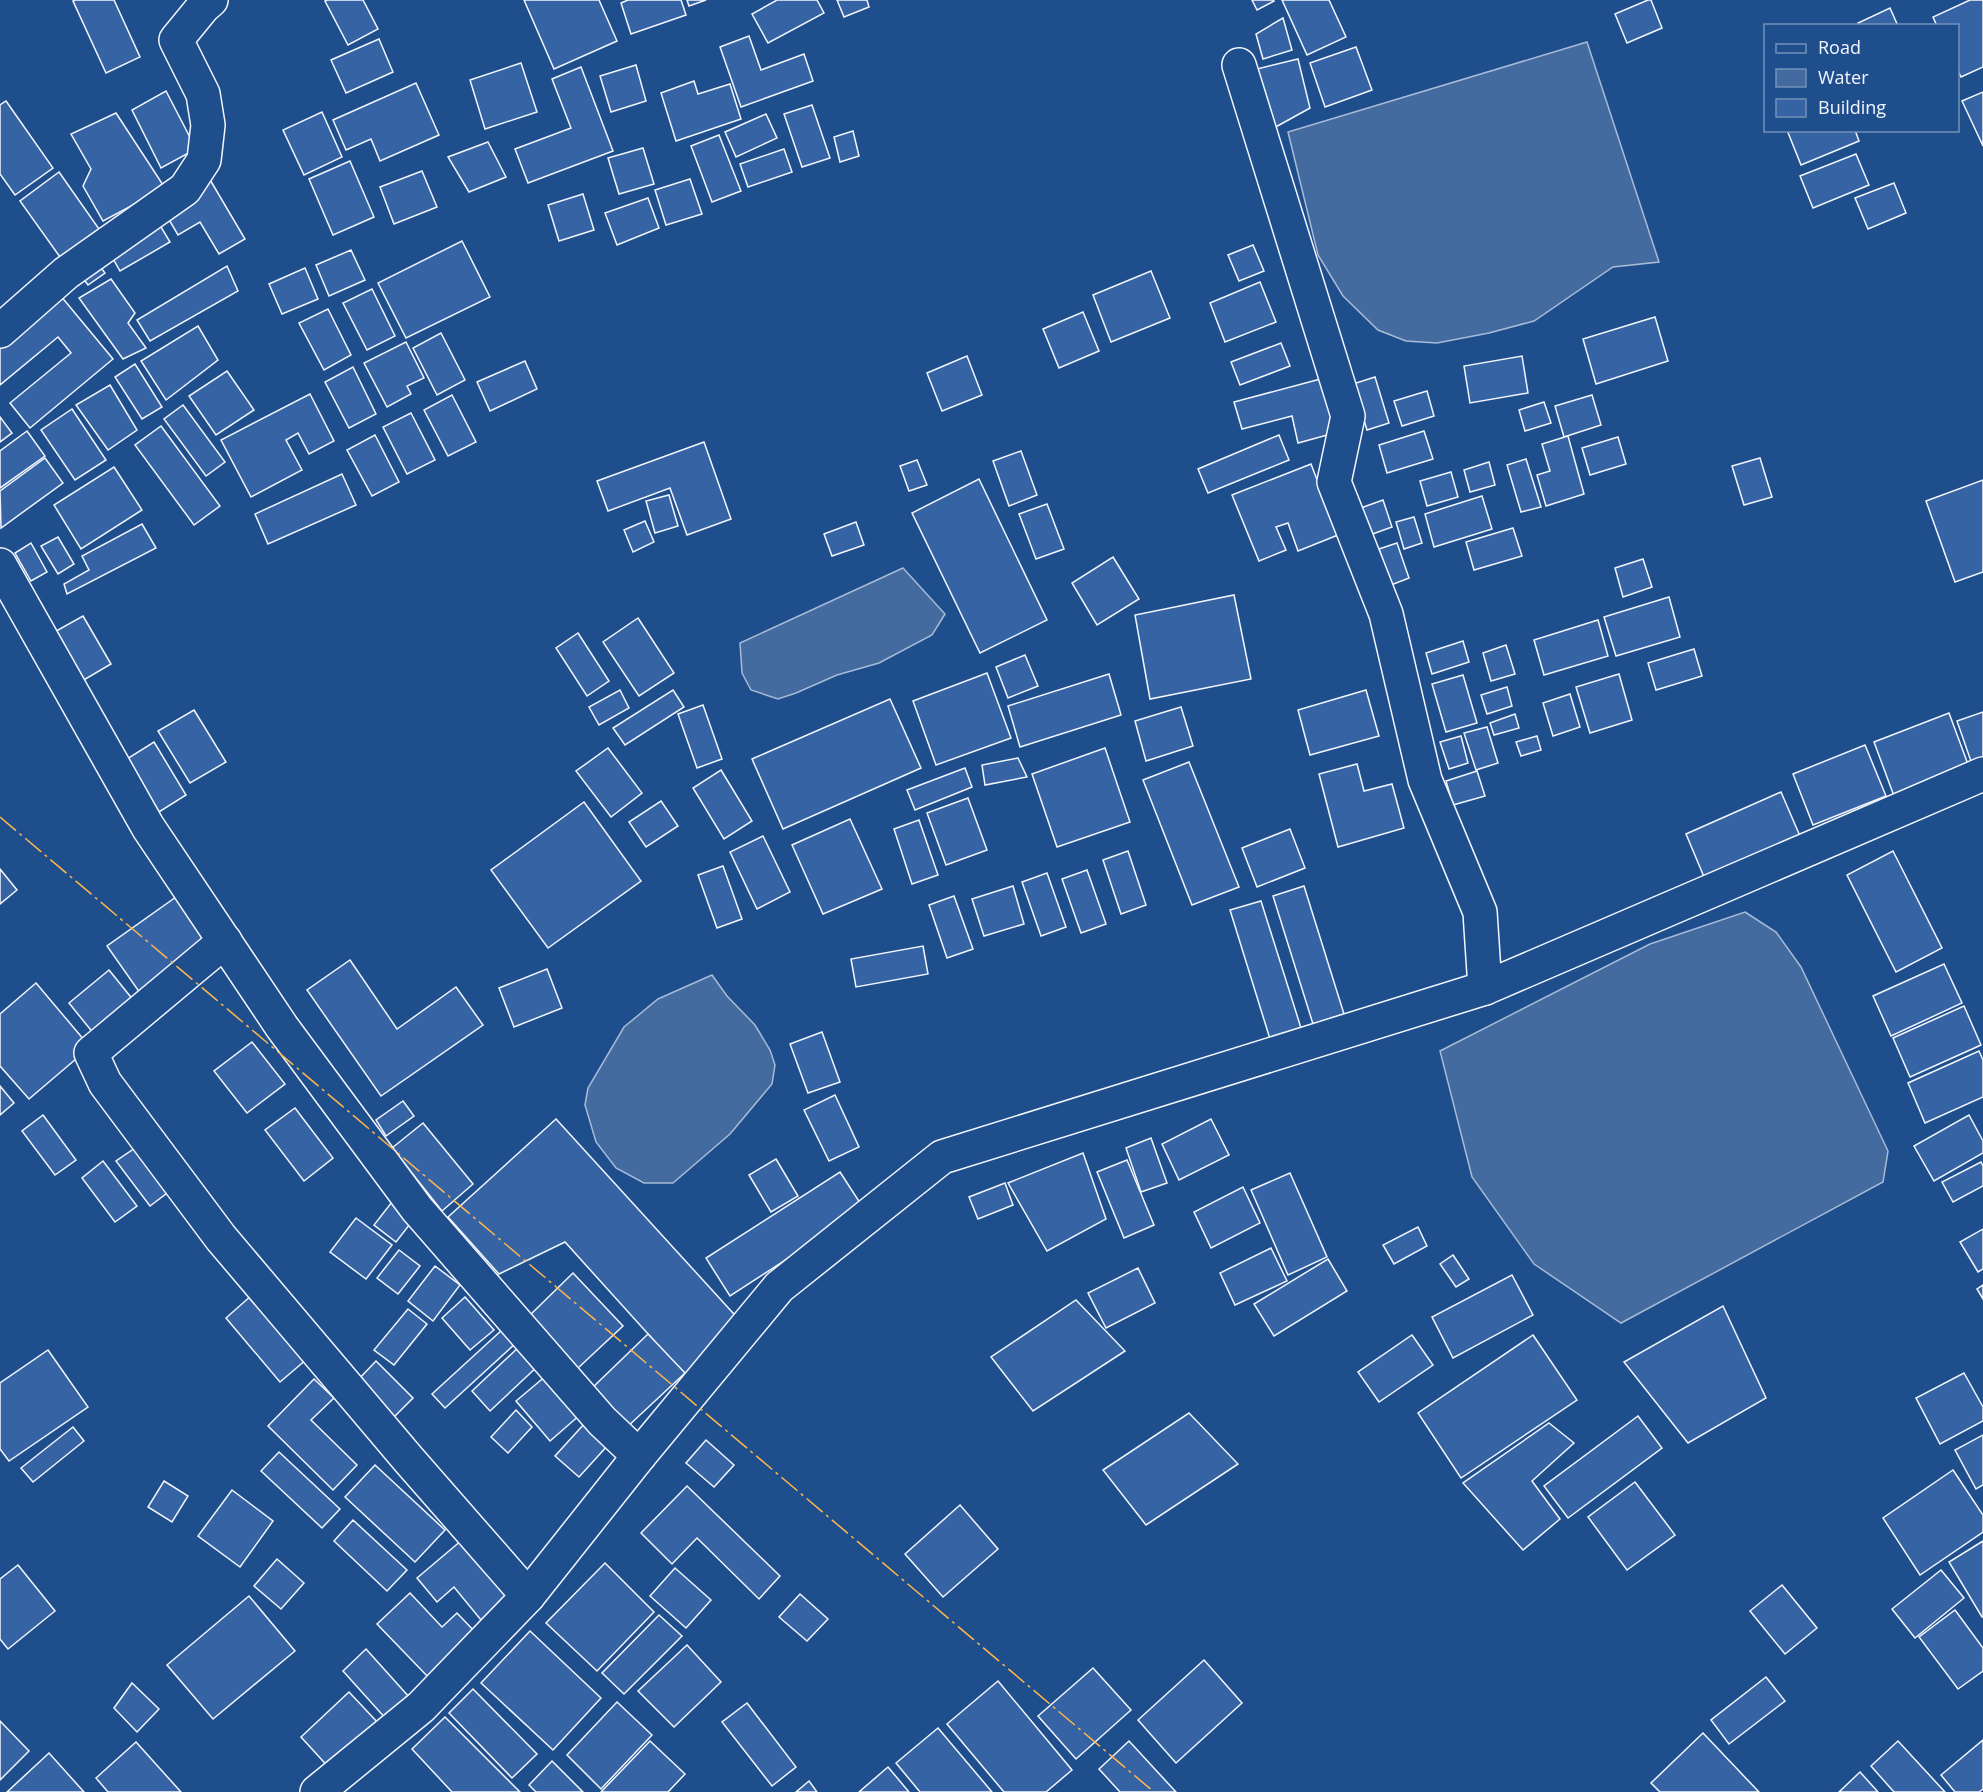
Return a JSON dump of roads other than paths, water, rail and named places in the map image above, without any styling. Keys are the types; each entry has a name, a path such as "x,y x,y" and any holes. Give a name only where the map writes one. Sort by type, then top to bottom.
{"street":[{"path":"0,331 66,273 185,189 204,160 208,125 203,94 176,39 211,0"},
{"path":"1239,65 1348,416 1334,482 1386,614 1425,780 1480,912 1485,988"},
{"path":"0,565 148,827 282,1027 417,1209 603,1421 639,1456"},
{"path":"317,1792 421,1707 528,1596 639,1456 779,1287 942,1157 1485,988 1983,774"},
{"path":"225,941 91,1053 105,1083 221,1238 409,1460 528,1596"}],"water":[{"path":"1587,42 1659,262 1613,267 1534,321 1489,333 1437,343 1406,341 1378,330 1343,296 1318,255 1288,132"},
{"path":"903,568 945,614 932,635 879,663 837,675 778,699 751,690 742,673 740,643"},
{"path":"1745,912 1776,932 1801,967 1888,1151 1883,1182 1621,1323 1534,1264 1472,1177 1440,1051 1650,944"},
{"path":"712,975 727,996 755,1025 770,1050 775,1065 772,1084 730,1134 673,1183 644,1183 616,1168 596,1142 585,1105 588,1088 624,1027 658,999"}]}
